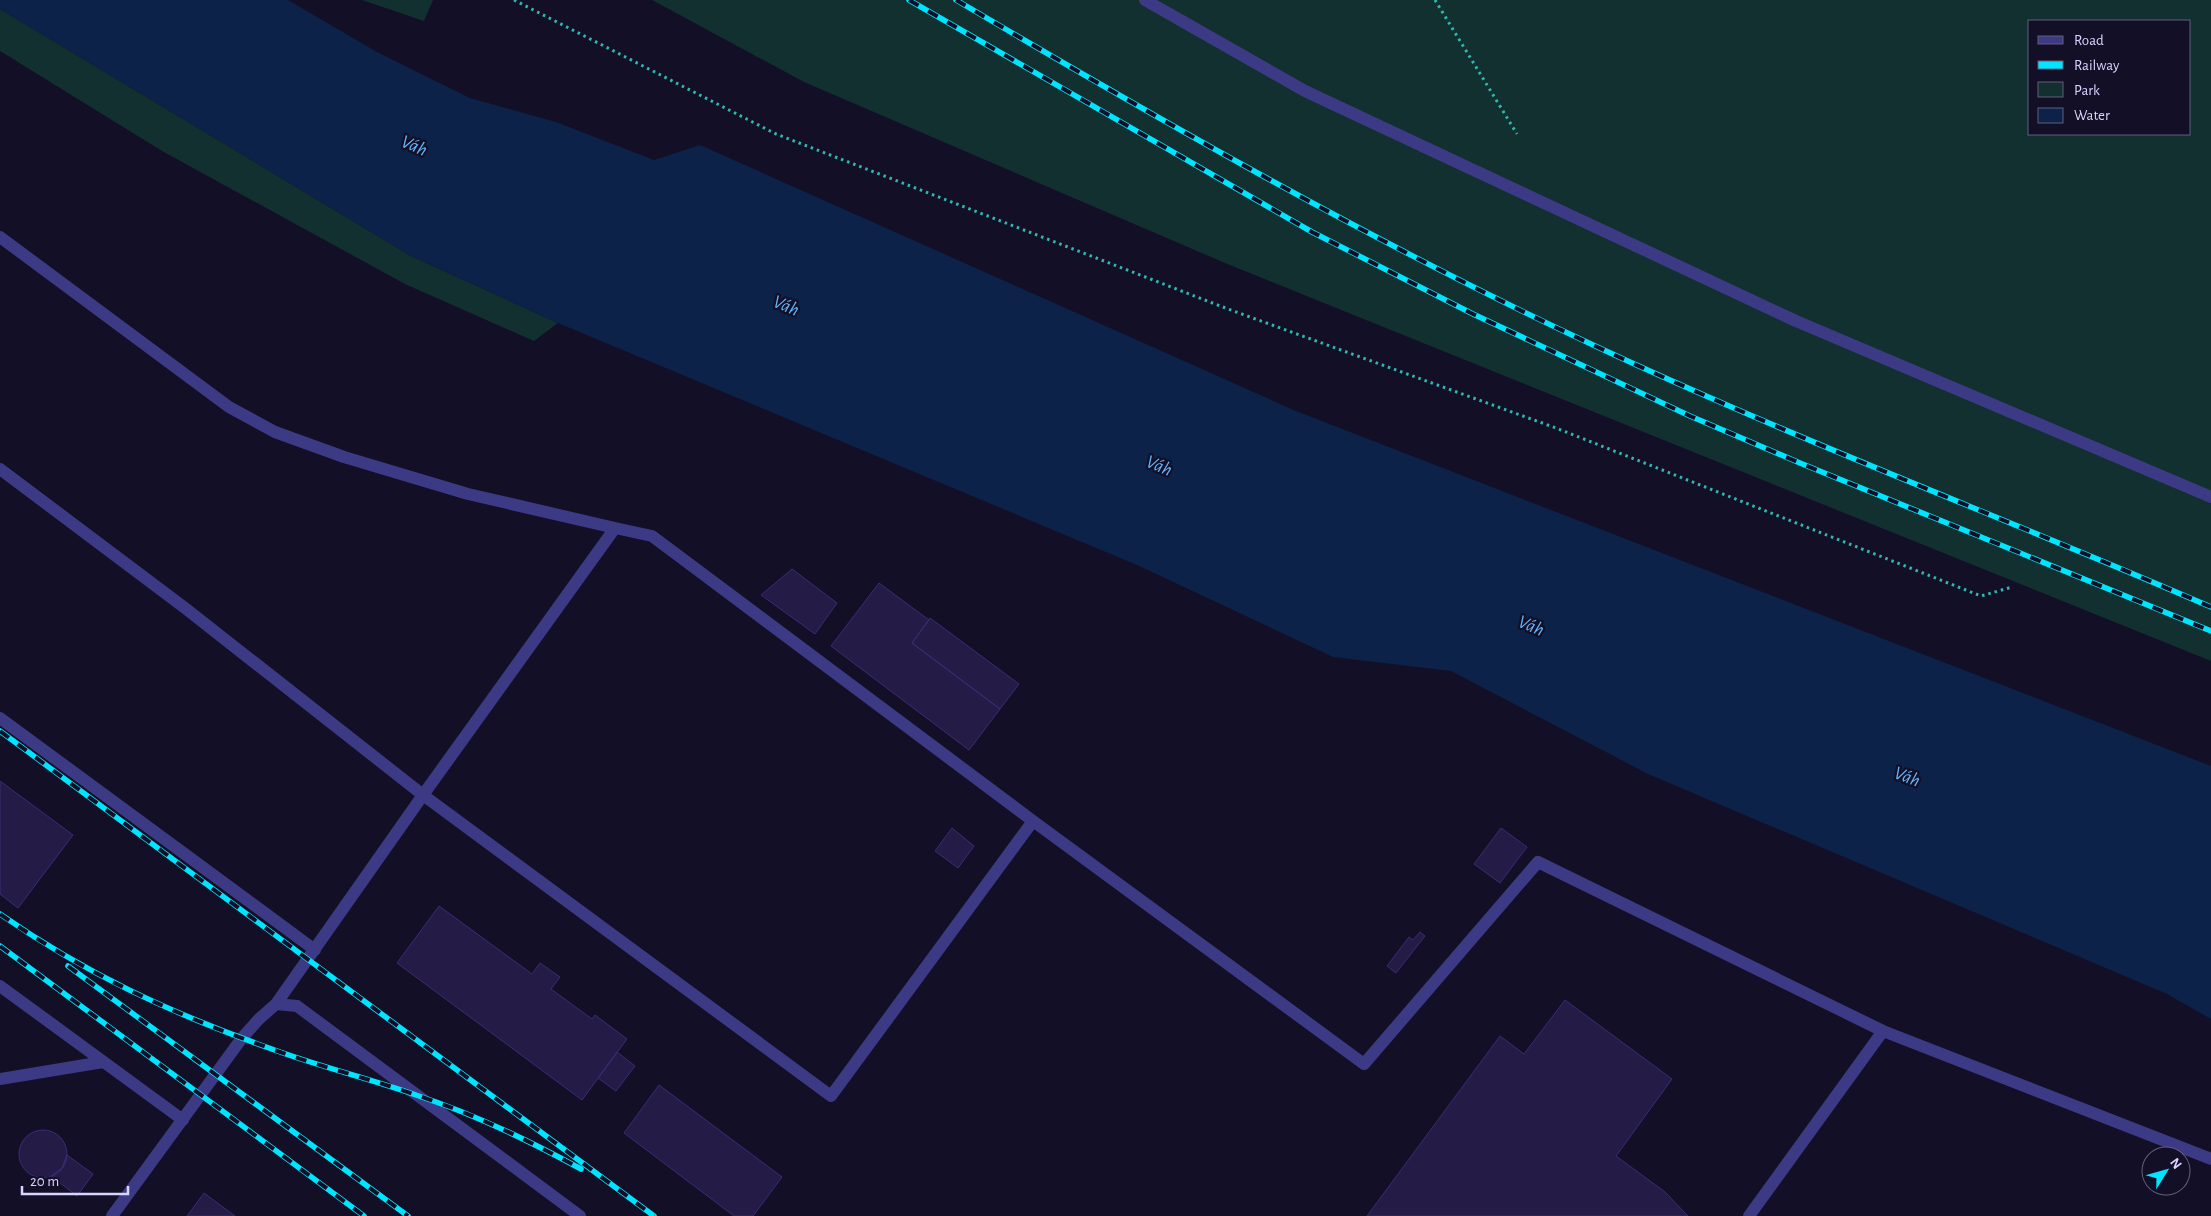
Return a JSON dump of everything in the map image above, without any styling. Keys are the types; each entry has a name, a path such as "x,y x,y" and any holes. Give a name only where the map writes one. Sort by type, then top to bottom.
{"street":[{"path":"1145,0 1305,90 1787,316 2211,497"},
{"path":"0,237 229,407 275,432 344,457 468,494 652,536 1033,821 1364,1064 1538,862 1883,1031 2211,1159"},
{"path":"0,469 185,608 423,795 831,1096 1033,821"},
{"path":"112,1216 242,1038 276,1004 423,795 615,528"},
{"path":"0,718 315,950"},
{"path":"0,986 183,1120"},
{"path":"276,1004 297,1006 580,1216"},
{"path":"1748,1216 1883,1031"},
{"path":"0,1079 103,1062"}],"path":[{"path":"514,0 785,137 1228,309 1556,428 1981,596 2012,587"},
{"path":"1434,0 1517,134"}],"green space":[{"path":"362,0 433,0 424,21"},
{"path":"652,0 2211,0 2211,661 1225,263 804,82"},
{"path":"0,9 411,256 558,323 534,341 405,284 162,151 0,51"}],"water":[{"name":"Váh","path":"0,0 288,0 377,52 470,98 556,122 654,160 700,145 1296,411 2211,766 2211,1019 2167,994 1648,774 1451,671 1333,657 1137,565 558,323 411,256 0,9"}],"building":[{"path":"792,569 837,603 815,634 761,595"},
{"path":"879,583 929,620 912,643 1000,709 969,750 831,646"},
{"path":"930,618 1019,684 1000,709 912,643"},
{"path":"0,781 73,835 18,908 0,894"},
{"path":"952,828 974,846 958,868 935,851"},
{"path":"1501,828 1527,847 1500,883 1474,864"},
{"path":"439,906 532,974 540,963 560,977 551,989 592,1019 595,1015 627,1039 582,1100 397,963"},
{"path":"1420,932 1425,936 1396,973 1387,966 1409,937 1413,940"},
{"path":"1565,1000 1672,1079 1616,1156 1665,1192 1688,1216 1367,1216 1500,1036 1524,1054"},
{"path":"617,1052 635,1066 616,1091 598,1078"},
{"path":"659,1085 782,1177 753,1216 734,1216 624,1133"},
{"path":"38,1130 48,1130 60,1137 67,1149 67,1159 60,1171 48,1178 38,1178 30,1174 23,1167 19,1159 19,1149 23,1141 30,1134"},
{"path":"67,1155 93,1174 77,1196 51,1176 62,1168"},
{"path":"204,1193 235,1216 187,1216"}],"railway":[{"path":"909,0 1312,232 1473,314 1690,416 2211,631"},
{"path":"956,0 1269,180 1510,305 1667,379 1745,413 2211,607"},
{"path":"0,731 654,1216"},
{"path":"0,914 32,936 97,974 163,1006 233,1035 287,1054 459,1110 521,1138 581,1169"},
{"path":"0,946 364,1216"},
{"path":"68,966 408,1216"}]}
